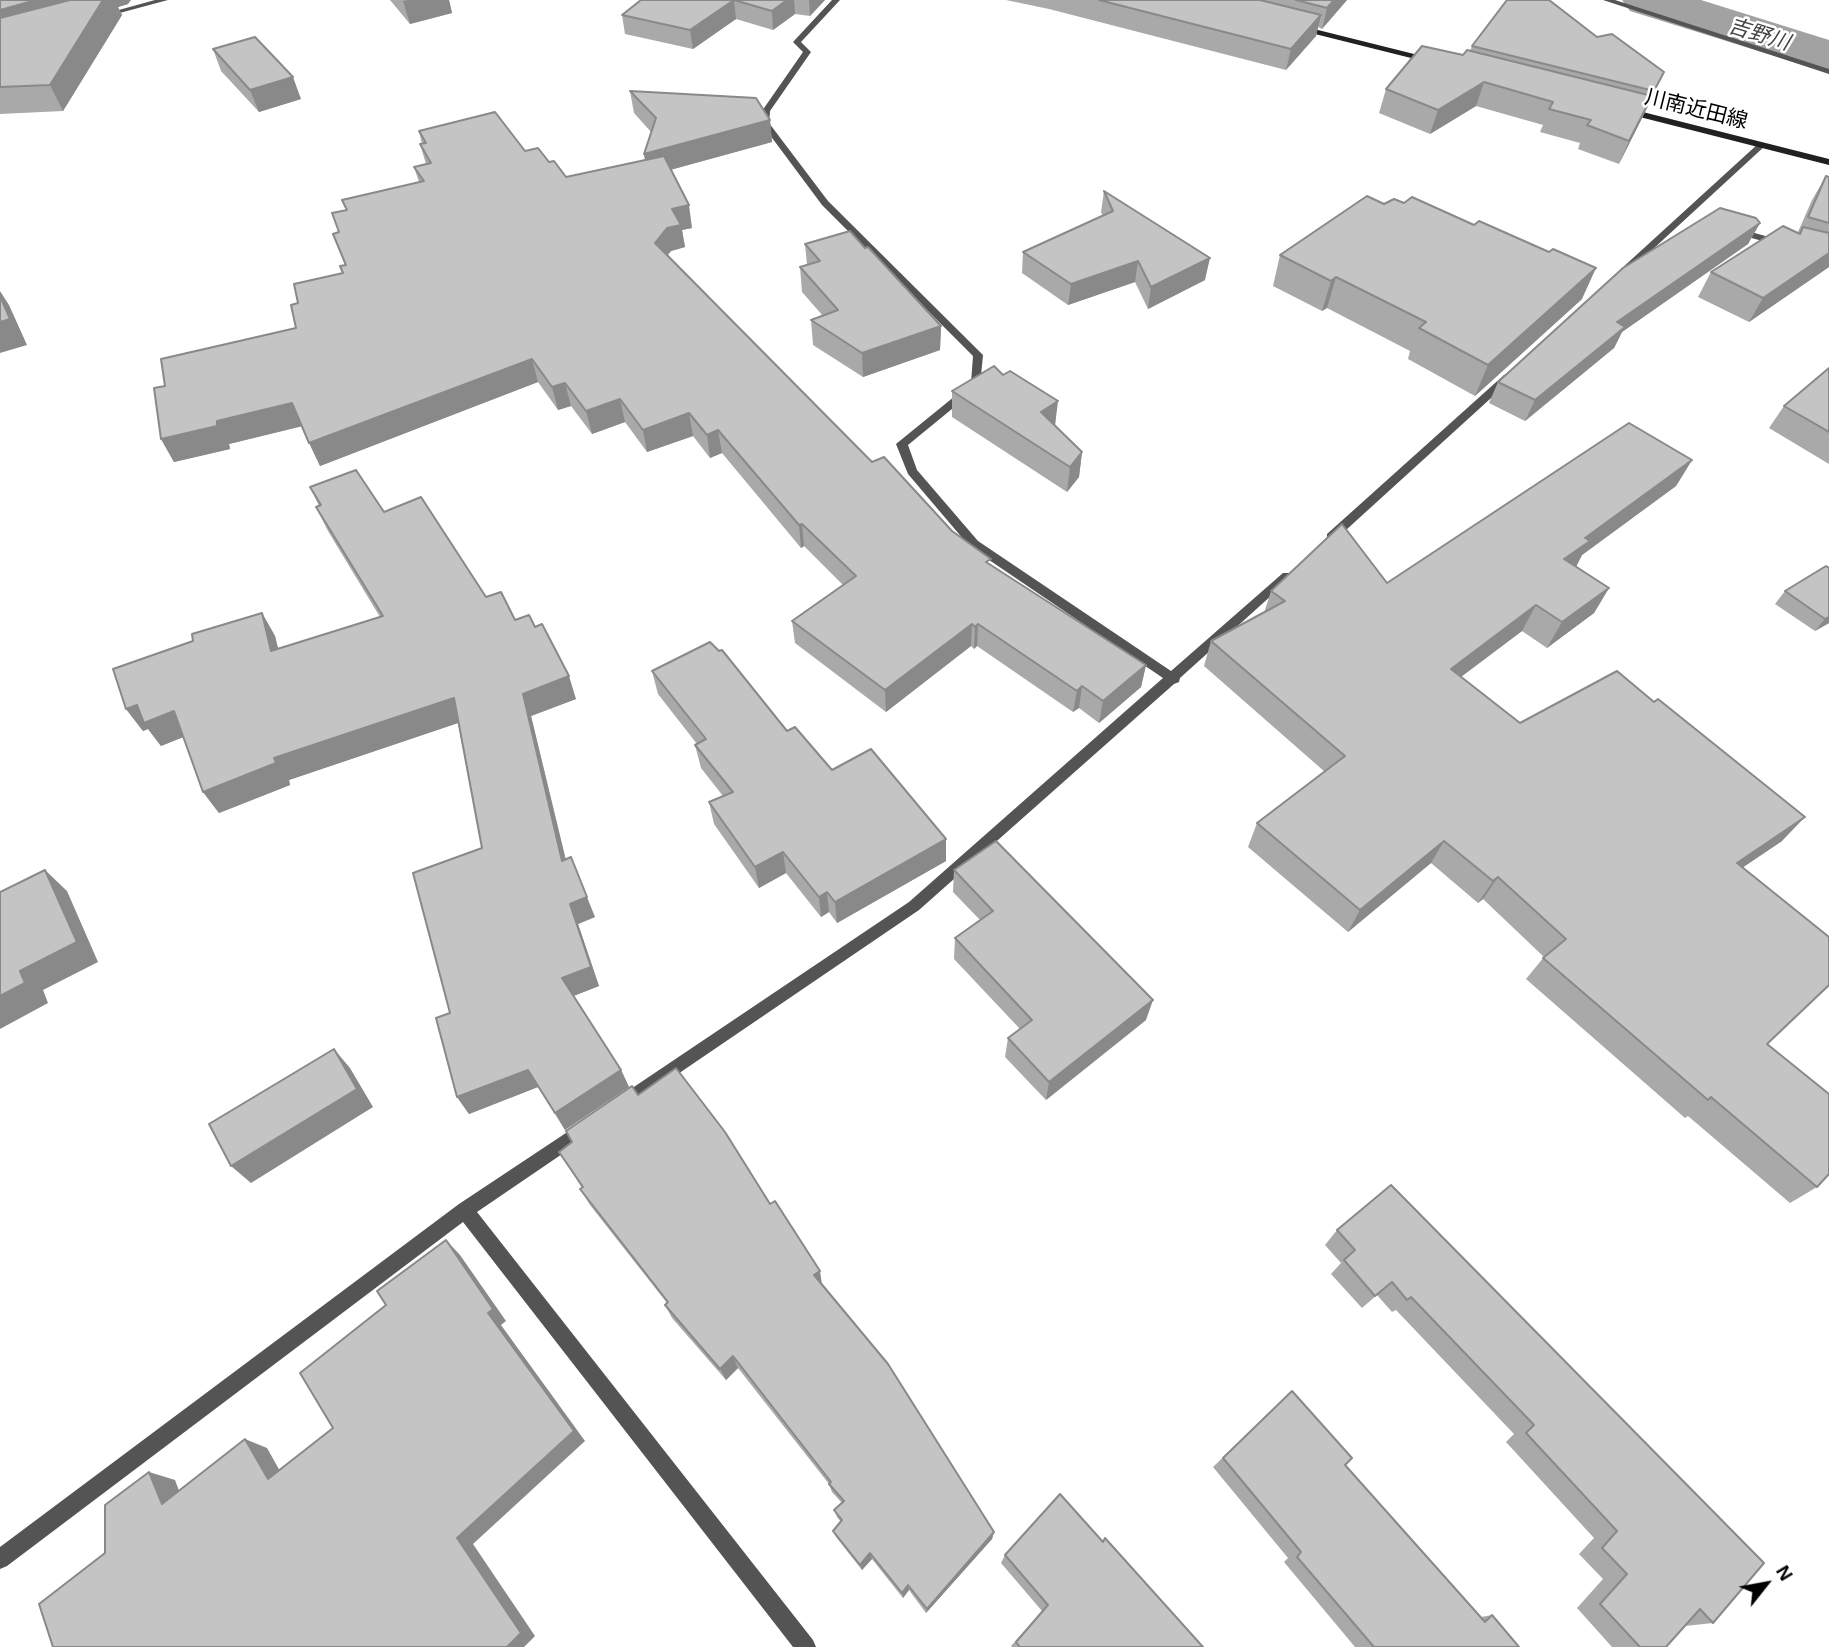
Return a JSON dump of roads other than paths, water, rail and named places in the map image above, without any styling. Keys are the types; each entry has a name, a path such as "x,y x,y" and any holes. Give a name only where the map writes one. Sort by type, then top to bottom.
{"main road":[{"path":"1282,24 1442,64"},
{"name":"川南近田線","path":"1616,108 1829,162"}],"street":[{"path":"89,20 164,0"},
{"path":"836,0 797,42 807,52 766,111 765,123 825,203 978,355 976,384 902,444 912,471 974,544 1174,679"},
{"path":"1607,0 1829,72"},
{"path":"1614,281 1692,218 1762,145"},
{"path":"1724,227 1790,246"},
{"path":"1317,549 1522,364"},
{"path":"615,1109 914,906 1297,568"},
{"path":"0,1559 465,1210 592,1125"},
{"path":"465,1210 806,1647"}],"waterway":[{"name":"吉野川","path":"1648,0 1829,57"}]}
